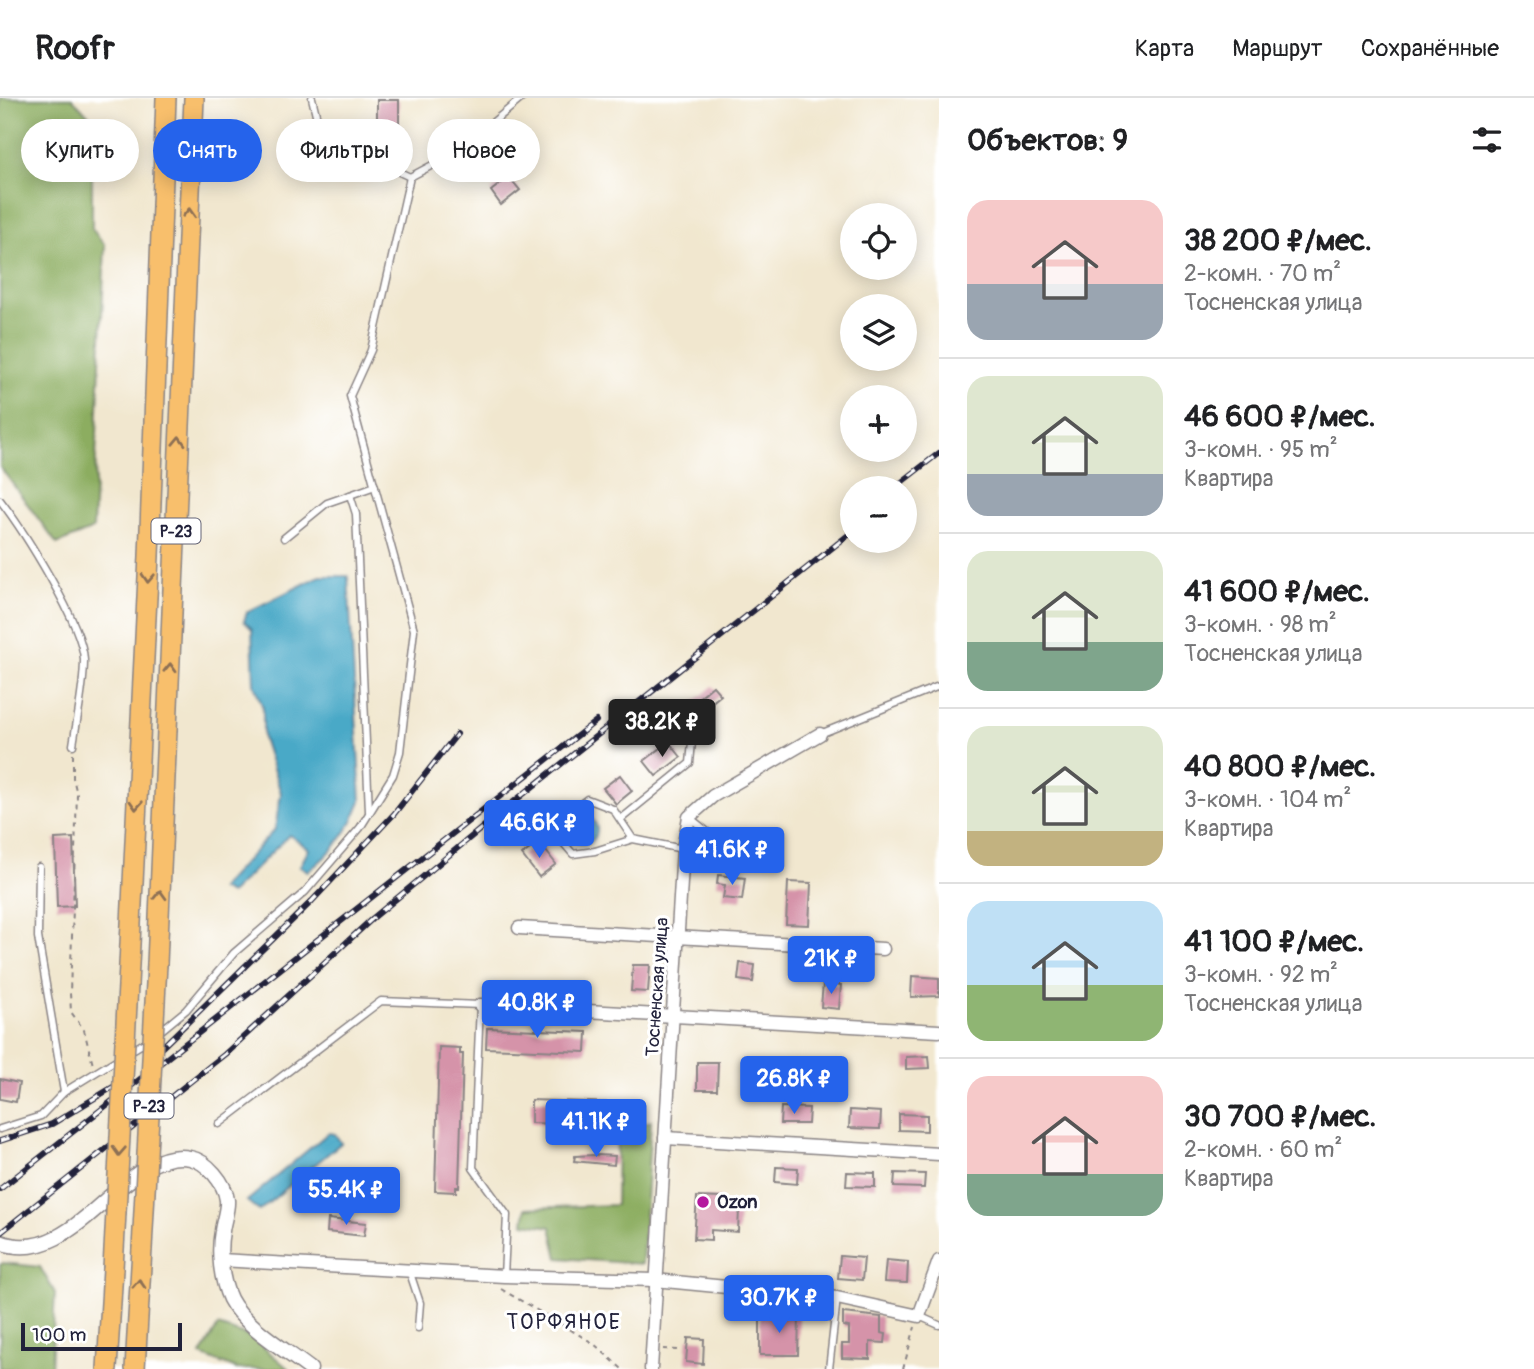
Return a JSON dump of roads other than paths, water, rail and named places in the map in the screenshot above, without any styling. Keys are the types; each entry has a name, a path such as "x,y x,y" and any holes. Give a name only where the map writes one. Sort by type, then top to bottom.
{"highway":[{"name":"Р-23","path":"135,1369 157,964 194,98"},
{"name":"Р-23","path":"107,1369 150,515 165,100"}],"street":[{"path":"689,817 713,796 820,734"},
{"name":"Тосненская улица","path":"651,1369 683,849 689,817"},
{"path":"519,928 883,949"},
{"path":"480,1005 939,1031"},
{"path":"665,1138 939,1154"},
{"path":"0,1242 15,1248 60,1235 79,1224 155,1161 190,1157 208,1167 219,1180 227,1199 220,1242 221,1260 230,1299 240,1313 310,1369"},
{"path":"221,1260 409,1270 502,1282 655,1280 837,1298 919,1316 939,1261"}],"lane":[{"path":"312,98 316,119"},
{"path":"413,175 457,152 522,98"},
{"path":"0,1129 41,1116 64,1092 150,1039 186,1010 234,953 305,892 360,828 393,775 400,752 414,631 350,396 371,350 409,182"},
{"path":"284,538 327,503 375,486"},
{"path":"350,495 356,513 369,813"},
{"path":"0,500 24,532 65,607 84,658 74,745"},
{"path":"820,734 939,686"},
{"path":"621,819 690,763 692,742 687,729"},
{"path":"633,839 612,809 587,799 567,815 561,839 573,853 595,851 633,839 683,849"},
{"path":"689,817 734,853"},
{"path":"39,867 38,937 64,1092"},
{"path":"219,1124 381,1001 480,1005 473,1168 507,1215 502,1282"},
{"path":"409,1270 421,1303 418,1328"},
{"path":"829,1369 837,1298"},
{"path":"919,1316 938,1324"}],"water":[{"path":"320,576 348,576 361,801 340,840 308,871 300,866 309,849 289,835 230,894 220,889 275,829 281,793 263,738 263,708 254,684 252,629 244,621 247,612"},
{"path":"583,816 593,820 597,830 593,840 583,844 573,840 569,830 573,820"},
{"path":"328,1133 335,1134 341,1143 259,1211 247,1201"}],"railway":[{"path":"909,476 939,453"},
{"path":"0,1233 225,1054 373,918 506,808 840,542"},
{"path":"0,1189 596,721"},
{"path":"152,1057 312,901 394,814 457,734"},
{"path":"0,1141 52,1124 113,1087"}],"place":[{"name":"Ozon","path":"703,1202"}],"district":[{"name":"ТОРФЯНОЕ","path":"564,1322"}]}
